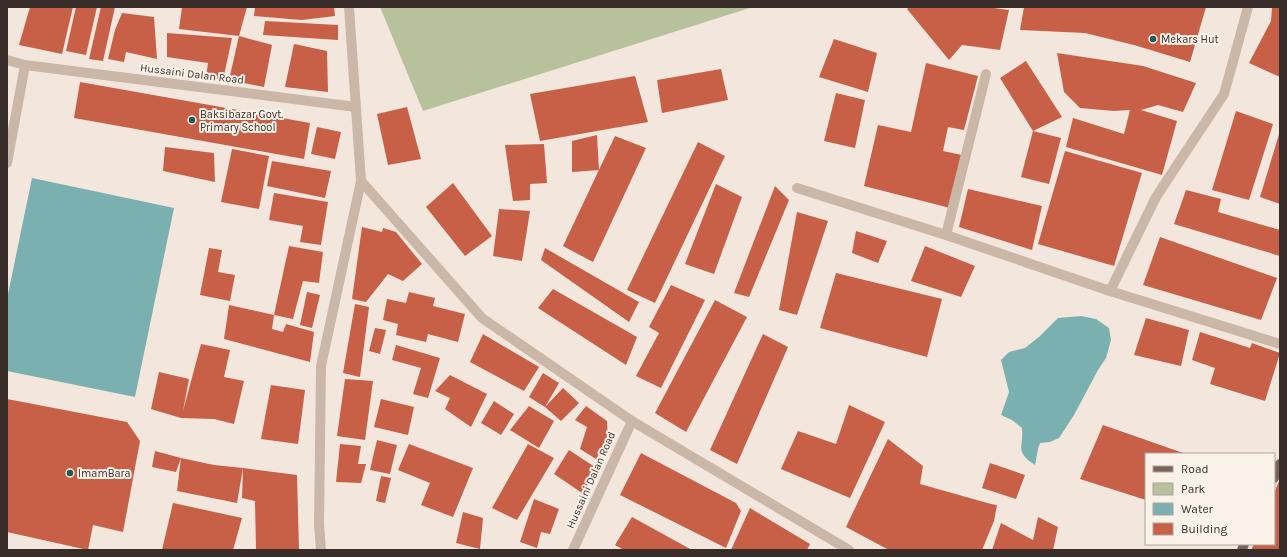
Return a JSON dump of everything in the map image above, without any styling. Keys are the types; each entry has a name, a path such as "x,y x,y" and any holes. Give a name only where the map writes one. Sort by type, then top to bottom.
{"main road":[{"path":"1275,476 1280,464"}],"street":[{"path":"322,550 319,524 321,366 361,181 349,7"},
{"path":"1110,291 1156,197 1224,94 1248,7"},
{"name":"Hussaini Dalan Road","path":"7,60 25,65 356,107"},
{"path":"7,163 25,65"},
{"path":"946,235 986,74"},
{"path":"361,181 482,318 632,421 849,550"},
{"path":"797,188 946,235 1110,291 1280,344"},
{"name":"Hussaini Dalan Road","path":"573,550 632,421"}],"green space":[{"path":"380,7 753,7 423,111"}],"water":[{"path":"32,178 174,208 135,397 7,371 7,299"},
{"path":"1081,316 1096,319 1109,328 1111,340 1106,358 1074,415 1059,438 1050,442 1040,443 1035,465 1024,456 1022,452 1022,428 1012,420 1001,415 1009,392 1001,360 1009,352 1025,348 1039,337 1058,318"}],"building":[{"path":"30,7 73,7 62,54 19,45"},
{"path":"76,7 97,7 86,55 66,51"},
{"path":"101,7 115,7 103,61 89,59"},
{"path":"182,7 247,7 239,36 179,29"},
{"path":"255,7 334,7 335,16 302,20 254,16"},
{"path":"910,7 986,7 1009,10 1000,50 962,45 949,60 907,9"},
{"name":"Mekars Hut","path":"1024,7 1206,7 1190,62 1134,45 1085,33 1020,30"},
{"path":"1272,7 1280,7 1280,77 1249,63 1271,21"},
{"path":"122,13 154,17 157,59 126,52 124,62 108,59 115,30"},
{"path":"265,21 338,25 338,40 263,35"},
{"path":"167,33 232,38 223,80 206,77 208,63 167,57"},
{"path":"239,36 272,45 264,87 229,80"},
{"path":"834,39 877,53 868,92 819,77"},
{"path":"294,44 327,51 328,92 285,87"},
{"path":"1057,53 1143,66 1196,83 1183,112 1158,105 1141,110 1177,121 1162,175 1066,147 1073,118 1124,134 1130,110 1114,111 1080,108 1064,92"},
{"path":"1026,61 1062,117 1033,131 1000,78"},
{"path":"926,63 978,76 964,130 948,127 943,151 962,155 950,208 864,186 878,125 911,132"},
{"path":"721,69 728,100 662,113 657,80"},
{"path":"635,76 648,122 540,141 530,94"},
{"name":"Baksibazar Govt. Primary School","path":"80,82 310,123 304,159 74,118"},
{"path":"836,93 865,100 855,148 824,141"},
{"path":"407,107 421,159 388,165 377,114"},
{"path":"1236,111 1273,124 1249,200 1212,190"},
{"path":"317,127 341,132 335,159 311,154"},
{"path":"1033,131 1061,138 1049,184 1021,177"},
{"path":"1280,131 1280,204 1260,197"},
{"path":"597,135 599,170 572,172 572,141"},
{"path":"615,136 646,148 593,262 563,246"},
{"path":"698,142 725,156 655,303 627,290"},
{"path":"544,144 547,183 530,184 530,200 513,201 505,145"},
{"path":"165,147 214,153 215,182 163,171"},
{"path":"232,149 269,156 259,209 221,202"},
{"path":"1065,151 1142,173 1114,266 1038,244"},
{"path":"272,161 331,171 325,198 267,186"},
{"path":"453,183 492,236 465,256 426,207"},
{"path":"716,184 742,197 714,274 685,264"},
{"path":"775,186 789,200 749,297 734,293"},
{"path":"968,189 1042,206 1032,250 959,227"},
{"path":"1186,190 1221,199 1218,212 1280,230 1280,256 1174,224"},
{"path":"274,193 328,202 321,245 300,242 303,226 269,220"},
{"path":"499,209 530,211 522,261 493,256"},
{"path":"797,212 828,221 797,315 779,310"},
{"path":"362,227 382,232 383,228 396,232 422,264 403,281 388,274 366,302 352,299"},
{"path":"856,231 887,241 878,263 852,253"},
{"path":"1160,237 1277,278 1261,320 1143,285"},
{"path":"289,246 323,252 319,283 303,281 293,319 274,315"},
{"path":"925,246 975,266 961,297 911,281"},
{"path":"209,248 222,250 218,272 235,275 230,301 200,295"},
{"path":"545,248 639,302 629,322 541,260"},
{"path":"836,273 942,299 927,357 820,328"},
{"path":"671,285 705,300 661,388 636,376 659,333 649,327"},
{"path":"553,289 637,337 626,365 538,308"},
{"path":"307,292 320,295 312,328 300,325"},
{"path":"409,292 435,298 433,306 465,314 458,342 428,334 426,342 396,335 398,324 383,320 387,299 406,303"},
{"path":"715,300 747,317 686,432 655,413"},
{"path":"355,304 369,307 360,377 343,373"},
{"path":"229,305 274,315 272,329 283,332 286,324 314,332 310,362 224,339"},
{"path":"1146,318 1189,330 1181,366 1134,355"},
{"path":"375,328 386,330 380,354 369,351"},
{"path":"1200,332 1250,348 1252,343 1280,353 1265,401 1210,384 1215,368 1192,360"},
{"path":"483,334 539,367 524,391 470,362"},
{"path":"763,334 788,347 737,464 710,450"},
{"path":"201,344 230,350 224,377 244,381 234,424 214,419 181,418 151,409 159,372 189,379 183,411"},
{"path":"396,345 440,358 428,398 413,394 421,368 392,360"},
{"path":"543,373 559,383 545,407 529,397"},
{"path":"450,375 487,394 471,427 445,409 450,398 435,391"},
{"path":"345,379 373,381 365,440 337,436"},
{"path":"271,385 305,390 298,444 261,439"},
{"path":"563,388 579,403 561,421 545,407"},
{"name":"ImamBara","path":"7,399 127,422 140,441 123,532 93,525 88,550 7,532"},
{"path":"381,399 414,407 408,435 374,427"},
{"path":"494,401 514,414 501,435 481,423"},
{"path":"849,405 885,422 850,498 781,469 798,431 836,444"},
{"path":"529,406 554,421 539,448 510,430"},
{"path":"586,406 607,421 608,440 596,459 580,449 587,427 575,420"},
{"path":"1103,425 1183,453 1145,453 1145,500 1080,479"},
{"path":"888,439 923,466 920,484 997,505 994,521 982,550 889,550 846,527"},
{"path":"377,440 397,445 390,474 370,470"},
{"path":"340,444 361,446 358,464 366,464 361,483 336,482"},
{"path":"409,444 473,468 453,517 421,505 430,483 398,470"},
{"path":"528,444 554,458 517,520 492,508"},
{"path":"569,450 598,469 582,493 554,474"},
{"path":"155,451 181,458 176,472 152,467"},
{"path":"641,453 736,503 741,511 726,548 620,495"},
{"path":"181,458 214,465 243,468 237,503 177,491"},
{"path":"990,463 1025,475 1016,499 982,488"},
{"path":"243,468 297,475 299,550 256,550 255,501 242,498"},
{"path":"381,476 391,478 385,503 376,501"},
{"path":"1280,479 1279,550 1251,550 1254,545 1275,545 1275,491"},
{"path":"534,499 559,509 550,534 541,532 537,548 520,542"},
{"path":"173,503 242,518 233,550 162,550"},
{"path":"750,508 810,544 807,550 731,550"},
{"path":"463,512 483,518 480,549 456,543"},
{"path":"632,517 692,550 624,550 615,545"},
{"path":"1038,517 1058,527 1053,550 992,550 1001,523 1033,540"}],"place":[{"name":"Mekars Hut","path":"1153,39"},
{"name":"Baksibazar Govt. Primary School","path":"192,120"},
{"name":"ImamBara","path":"70,473"}]}
